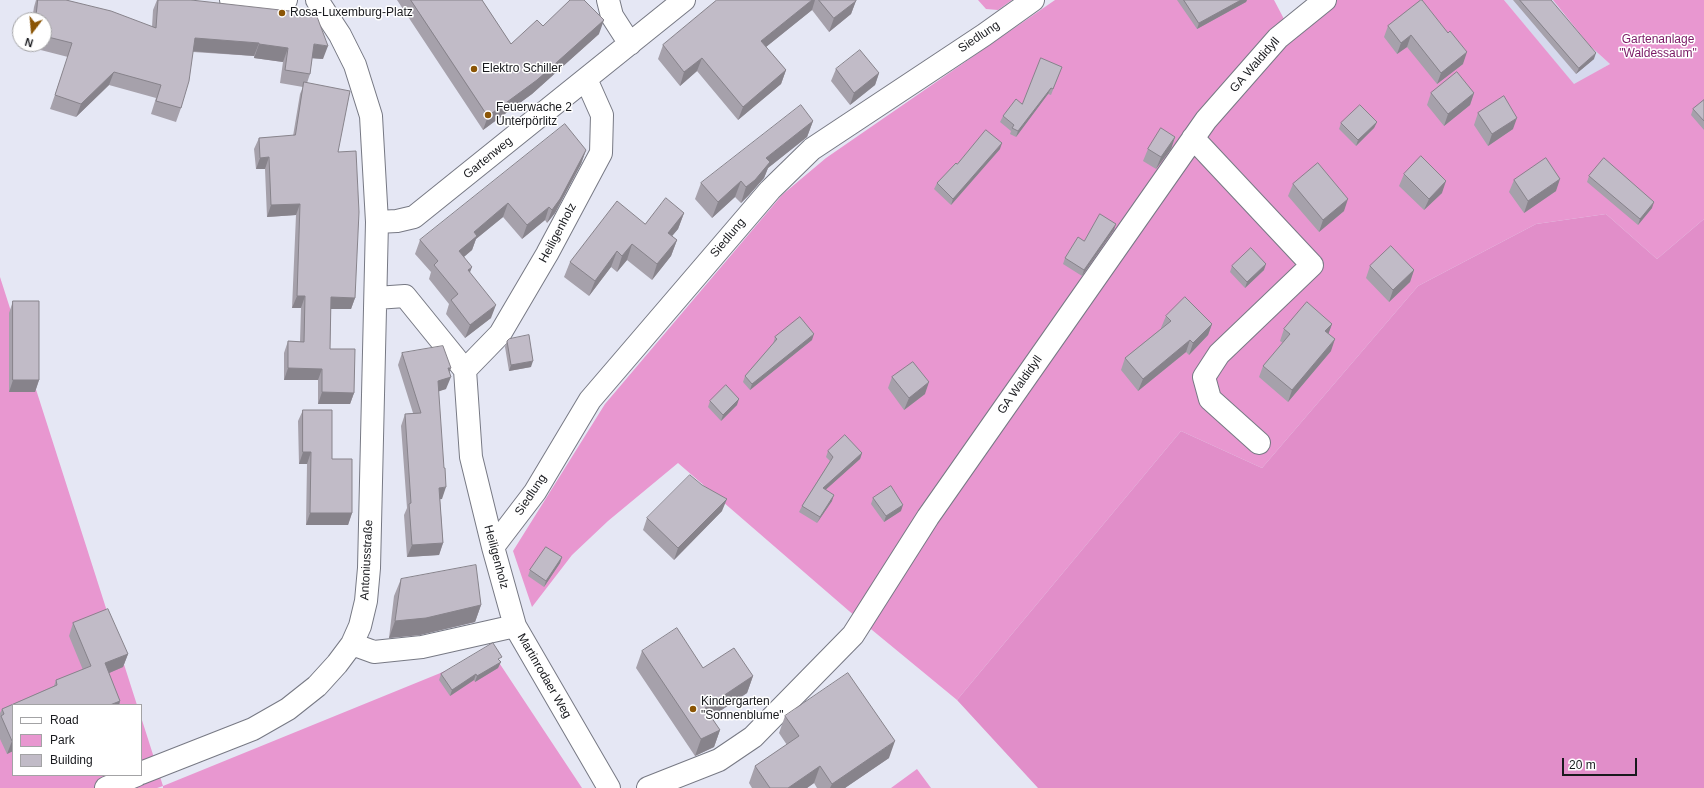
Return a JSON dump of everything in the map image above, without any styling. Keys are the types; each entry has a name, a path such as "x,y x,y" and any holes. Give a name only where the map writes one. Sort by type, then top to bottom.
{"street":[{"path":"231,0 270,6 286,0"},
{"path":"316,0 340,35 355,65 364,88 371,116 377,222"},
{"path":"608,0 612,16 630,44"},
{"name":"Gartenweg","path":"377,222 397,221 414,217 684,0"},
{"name":"Siedlung","path":"493,547 535,492 590,400 770,190 812,149 984,35 1032,0"},
{"name":"GA Waldidyll","path":"648,788 719,760 753,737 853,635 928,517 1206,120 1278,38 1324,0"},
{"name":"Heiligenholz","path":"515,626 493,547 471,457 464,370 500,334 547,254 601,153 602,114 586,79"},
{"path":"1193,138 1312,266 1219,354 1204,377 1210,400 1259,443"},
{"name":"Antoniusstraße","path":"142,773 253,729 288,709 317,686 337,664 352,644 360,626 366,601 369,568 377,222"},
{"path":"376,298 404,296 464,370"},
{"name":"Martinrodaer Weg","path":"352,644 374,652 381,652 422,647 515,626 609,788"},
{"path":"106,788 135,776"}],"shaded area":[{"path":"1504,0 1553,0 1589,45 1610,64 1574,85"},
{"path":"1606,214 1657,259 1704,219 1704,788 1038,788 957,700 1181,431 1262,468 1418,286 1536,224"}],"green space":[{"path":"978,0 1012,0 998,10 986,9"},
{"name":"Gartenanlage \"Waldessaum\"","path":"1055,0 1274,0 1284,19 1313,0 1504,0 1574,84 1610,64 1589,45 1553,0 1704,0 1704,219 1657,259 1606,214 1536,224 1418,286 1262,468 1181,431 957,700 849,611 678,463 608,521 572,555 532,607 513,551 605,404 782,195 826,158"},
{"path":"0,277 137,704 12,704 12,776 142,776 142,720 163,786 157,788 0,788"},
{"path":"492,652 582,788 163,788 163,786"},
{"path":"917,769 931,788 891,788"}],"building":[{"path":"38,0 66,0 111,11 156,28 158,0 191,0 316,14 328,46 314,44 310,74 285,70 288,48 259,43 195,38 189,81 181,108 156,101 161,85 114,72 81,104 55,95 72,43 52,38 52,12 37,12"},
{"path":"411,0 482,0 511,44 537,20 543,26 570,0 584,0 604,20 537,80 488,116"},
{"path":"717,0 812,0 761,41 786,70 743,107 702,58 684,72 663,45"},
{"path":"819,0 856,0 856,1 834,18"},
{"path":"1184,0 1241,0 1199,23"},
{"path":"1421,0 1448,33 1450,31 1467,52 1441,73 1411,35 1401,43 1388,26"},
{"path":"1520,0 1551,0 1596,53 1579,68"},
{"path":"860,50 879,73 854,93 836,69"},
{"path":"1041,58 1062,67 1053,89 1051,88 1018,131 1012,128 1014,125 1003,116 1016,99 1022,104"},
{"path":"1457,72 1474,93 1448,114 1431,93"},
{"path":"304,82 350,91 338,152 356,151 359,212 355,298 331,297 330,349 355,349 354,393 322,392 322,369 288,368 288,341 304,342 305,296 297,296 300,204 271,205 269,157 260,158 259,138 295,135"},
{"path":"1504,96 1517,118 1492,134 1478,113"},
{"path":"1704,100 1704,121 1693,109"},
{"path":"801,105 813,121 766,158 770,162 755,180 746,187 741,181 718,202 701,183"},
{"path":"1360,105 1377,122 1358,140 1341,123"},
{"path":"565,124 586,150 560,199 552,210 549,207 527,225 508,203 474,232 477,236 459,251 472,267 468,270 496,305 470,325 451,300 458,294 434,265 438,261 420,240"},
{"path":"1161,128 1175,137 1161,157 1148,149"},
{"path":"986,130 1002,143 953,199 937,183 956,163 957,164"},
{"path":"1421,156 1446,181 1429,199 1404,174"},
{"path":"1546,158 1560,179 1528,201 1514,180"},
{"path":"1604,158 1654,202 1640,219 1589,176"},
{"path":"1318,163 1348,199 1323,220 1293,184"},
{"path":"666,198 684,213 668,233 677,240 657,264 632,244 622,256 617,251 595,281 570,262 617,201 645,224"},
{"path":"1100,214 1116,224 1084,270 1065,258 1078,237 1084,241"},
{"path":"1391,246 1414,270 1393,290 1370,266"},
{"path":"1251,248 1266,264 1247,282 1232,266"},
{"path":"1185,297 1212,324 1193,343 1190,340 1143,379 1125,358 1171,321 1166,316"},
{"path":"13,301 39,301 39,380 13,380"},
{"path":"1307,302 1332,324 1325,331 1335,339 1292,390 1263,366 1290,334 1284,329"},
{"path":"800,317 814,334 752,384 745,376 777,339 775,337"},
{"path":"529,335 533,361 511,365 507,341 509,339"},
{"path":"443,346 451,368 448,368 451,377 438,381 446,487 439,488 443,543 412,545 409,504 411,503 405,414 421,413 402,353"},
{"path":"913,362 929,382 909,398 892,377"},
{"path":"726,385 739,399 723,415 710,401"},
{"path":"303,410 332,410 332,459 352,459 352,513 310,513 311,452 303,452"},
{"path":"845,435 862,453 823,488 834,495 820,517 802,506 833,457 828,451"},
{"path":"690,475 702,485 727,499 678,548 647,518"},
{"path":"891,486 903,505 886,516 873,498"},
{"path":"546,547 562,557 546,581 530,570"},
{"path":"476,565 481,605 426,618 395,621 401,579"},
{"path":"108,609 128,654 105,663 120,701 112,704 13,704 57,685 56,680 91,666 73,623"},
{"path":"677,628 703,668 734,648 753,676 705,708 720,730 701,739 642,651"},
{"path":"493,643 502,657 498,659 501,662 477,676 476,674 452,690 441,674"},
{"path":"848,673 895,741 832,784 820,766 788,788 770,788 755,766 799,736 785,716"},
{"path":"12,705 12,741 1,716 4,714 2,709"}],"place":[{"name":"Rosa-Luxemburg-Platz","path":"282,13"},
{"name":"Elektro Schiller","path":"474,69"},
{"name":"Feuerwache 2 Unterpörlitz","path":"488,115"},
{"name":"Kindergarten \"Sonnenblume\"","path":"693,709"}]}
